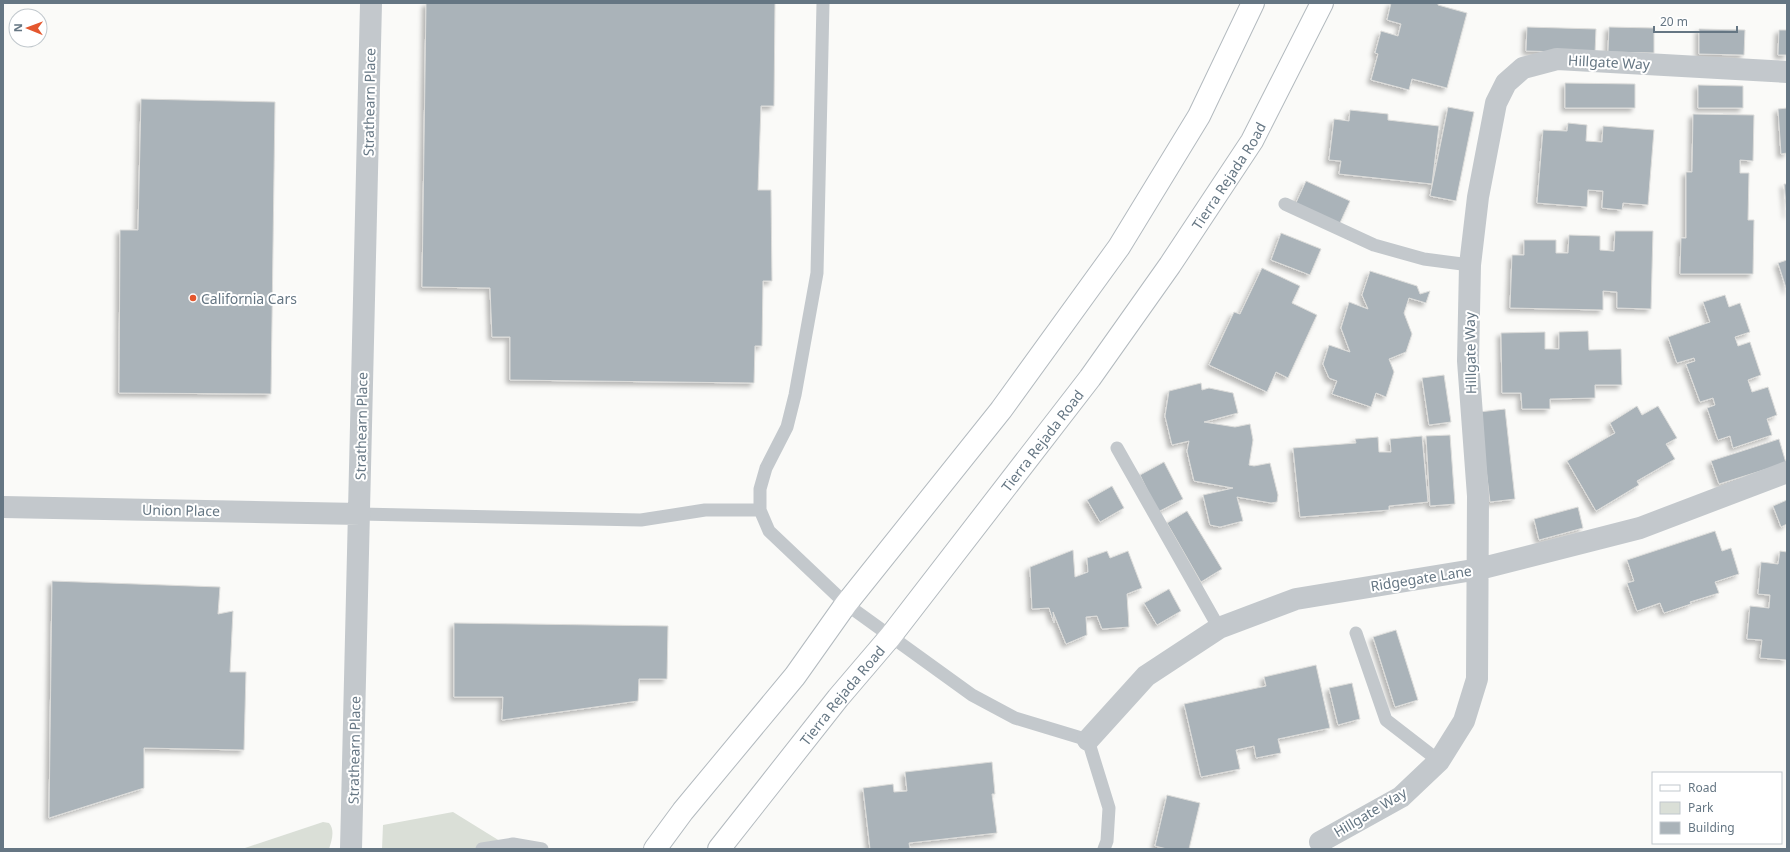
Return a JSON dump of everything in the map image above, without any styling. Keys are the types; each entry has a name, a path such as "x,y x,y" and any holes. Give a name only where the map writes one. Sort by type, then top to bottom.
{"main road":[{"path":"655,849 683,811 795,676 846,604 1001,410 1118,247 1199,116 1253,3"},
{"name":"Tierra Rejada Road","path":"719,849 838,698 890,637 1090,378 1170,265 1252,141 1322,3"}],"street":[{"name":"Strathearn Place","path":"352,849 371,3"},
{"name":"Hillgate Way","path":"1320,842 1401,797 1439,761 1464,721 1477,679 1479,568 1478,496 1468,361 1470,265 1478,196 1496,103 1506,83 1523,68 1557,59 1787,72"},
{"name":"Ridgegate Lane","path":"1088,740 1146,676 1219,628 1296,599 1479,568 1640,528 1787,472"},
{"name":"Union Place","path":"3,507 360,514"}],"lane":[{"path":"823,3 817,273 795,395 787,427 766,468 760,489 760,510 769,531 846,604 972,695 1009,715 1088,740 1109,808 1107,841 1104,849"},
{"path":"1285,204 1374,245 1424,259 1470,265"},
{"path":"1117,448 1219,628"},
{"path":"360,514 641,520 705,510 760,510"},
{"path":"1356,633 1386,720 1439,761"},
{"path":"482,849 513,844 542,849"}],"green space":[{"path":"453,812 513,849 382,849 383,825"},
{"path":"323,822 329,823 332,829 332,839 329,849 242,849"}],"building":[{"path":"426,3 775,3 774,106 761,106 758,190 771,190 772,281 763,281 762,346 755,346 754,383 510,380 510,337 492,337 490,288 422,287"},
{"path":"1391,3 1438,3 1438,5 1467,13 1447,88 1412,79 1409,90 1371,80 1378,54 1375,53 1381,31 1398,36 1401,24 1387,20"},
{"path":"1527,27 1596,29 1595,53 1526,51"},
{"path":"1609,27 1654,28 1654,53 1608,52"},
{"path":"1699,29 1745,30 1744,55 1699,54"},
{"path":"1779,30 1787,30 1787,55 1778,55"},
{"path":"1565,83 1635,84 1635,108 1565,108"},
{"path":"1698,85 1743,86 1743,108 1698,108"},
{"path":"141,99 275,102 271,394 119,393 120,230 138,230"},
{"path":"1448,107 1474,112 1456,201 1430,196"},
{"path":"1787,108 1787,153 1781,154 1778,109"},
{"path":"1350,110 1388,114 1388,120 1439,126 1432,184 1339,174 1341,161 1329,160 1334,119 1349,121"},
{"path":"1693,114 1754,115 1753,161 1740,160 1740,173 1749,173 1748,220 1754,220 1753,274 1680,274 1681,238 1686,238 1686,172 1692,172"},
{"path":"1568,123 1587,125 1586,141 1602,142 1603,126 1654,130 1648,205 1623,203 1622,210 1602,208 1603,191 1588,190 1587,207 1537,203 1543,130 1567,131"},
{"path":"1306,181 1350,201 1339,225 1295,205"},
{"path":"1784,184 1787,184 1787,215"},
{"path":"1615,231 1653,231 1651,309 1617,308 1617,292 1603,291 1603,310 1510,308 1512,255 1524,255 1524,240 1556,240 1556,253 1568,253 1569,235 1600,236 1600,250 1614,251"},
{"path":"1281,233 1321,249 1310,275 1271,260"},
{"path":"1787,260 1787,291 1778,263"},
{"path":"1262,268 1300,286 1292,303 1317,315 1288,378 1276,372 1267,392 1209,365 1234,312 1240,314"},
{"path":"1370,271 1417,286 1420,294 1430,291 1426,303 1409,298 1404,313 1412,334 1406,352 1389,359 1394,372 1386,397 1376,393 1371,407 1332,394 1337,381 1329,378 1323,364 1329,345 1350,352 1341,328 1349,302 1368,309 1362,295"},
{"path":"1725,295 1729,307 1740,303 1750,332 1735,337 1738,346 1750,342 1761,375 1748,380 1752,392 1768,387 1777,415 1767,419 1772,435 1733,448 1730,436 1718,440 1707,408 1715,405 1713,398 1700,402 1686,364 1695,361 1694,358 1677,363 1668,337 1710,322 1703,302"},
{"path":"1588,331 1589,350 1621,349 1622,385 1595,385 1595,398 1550,399 1550,409 1522,409 1521,393 1502,393 1501,333 1545,332 1545,349 1559,349 1559,332"},
{"path":"1444,375 1451,422 1429,425 1422,378"},
{"path":"1201,383 1202,390 1209,388 1233,393 1238,413 1204,422 1235,427 1250,424 1253,440 1249,465 1254,466 1270,463 1278,495 1277,502 1271,503 1237,497 1243,521 1220,527 1210,525 1203,495 1233,488 1194,481 1187,451 1189,441 1172,445 1165,416 1169,391"},
{"path":"1637,406 1642,415 1658,406 1677,438 1666,444 1675,459 1637,481 1639,485 1596,511 1567,461 1615,433 1610,423"},
{"path":"1505,409 1515,499 1490,502 1479,412"},
{"path":"1450,435 1455,504 1430,506 1426,436"},
{"path":"1422,436 1428,502 1389,506 1389,510 1300,517 1293,448 1356,443 1355,439 1378,437 1379,452 1391,452 1390,439"},
{"path":"1779,439 1786,463 1719,484 1711,461"},
{"path":"1164,462 1183,499 1158,512 1140,475"},
{"path":"1112,486 1124,508 1100,522 1087,500"},
{"path":"1787,500 1787,524 1781,527 1773,506"},
{"path":"1578,507 1583,528 1539,540 1534,519"},
{"path":"1187,511 1222,569 1201,582 1167,523"},
{"path":"1715,531 1722,551 1731,548 1739,574 1715,582 1719,593 1690,602 1691,604 1664,613 1660,603 1637,611 1627,583 1634,581 1627,560"},
{"path":"1073,550 1075,577 1088,572 1087,558 1107,551 1110,558 1128,551 1142,588 1127,594 1129,627 1102,629 1097,616 1086,617 1087,635 1066,644 1053,612 1054,623 1049,608 1032,609 1030,567"},
{"path":"1780,551 1787,552 1787,660 1760,658 1762,640 1747,639 1750,606 1769,608 1770,595 1758,594 1761,562 1778,564"},
{"path":"52,581 220,587 218,614 233,611 230,672 246,672 244,750 144,748 144,788 49,818"},
{"path":"1169,589 1181,611 1157,625 1144,603"},
{"path":"454,623 668,626 667,679 639,679 638,701 502,720 503,697 454,697"},
{"path":"1396,630 1418,700 1395,707 1373,637"},
{"path":"1316,665 1330,728 1278,739 1281,753 1256,758 1254,746 1236,750 1240,769 1201,777 1184,704 1266,686 1264,677"},
{"path":"1352,683 1360,719 1338,725 1329,688"},
{"path":"992,762 995,794 992,794 997,833 909,843 910,849 870,849 863,788 893,784 894,792 907,791 905,772"},
{"path":"1167,795 1200,803 1189,849 1167,849 1155,846"}],"place":[{"name":"California Cars","path":"193,298"}]}
